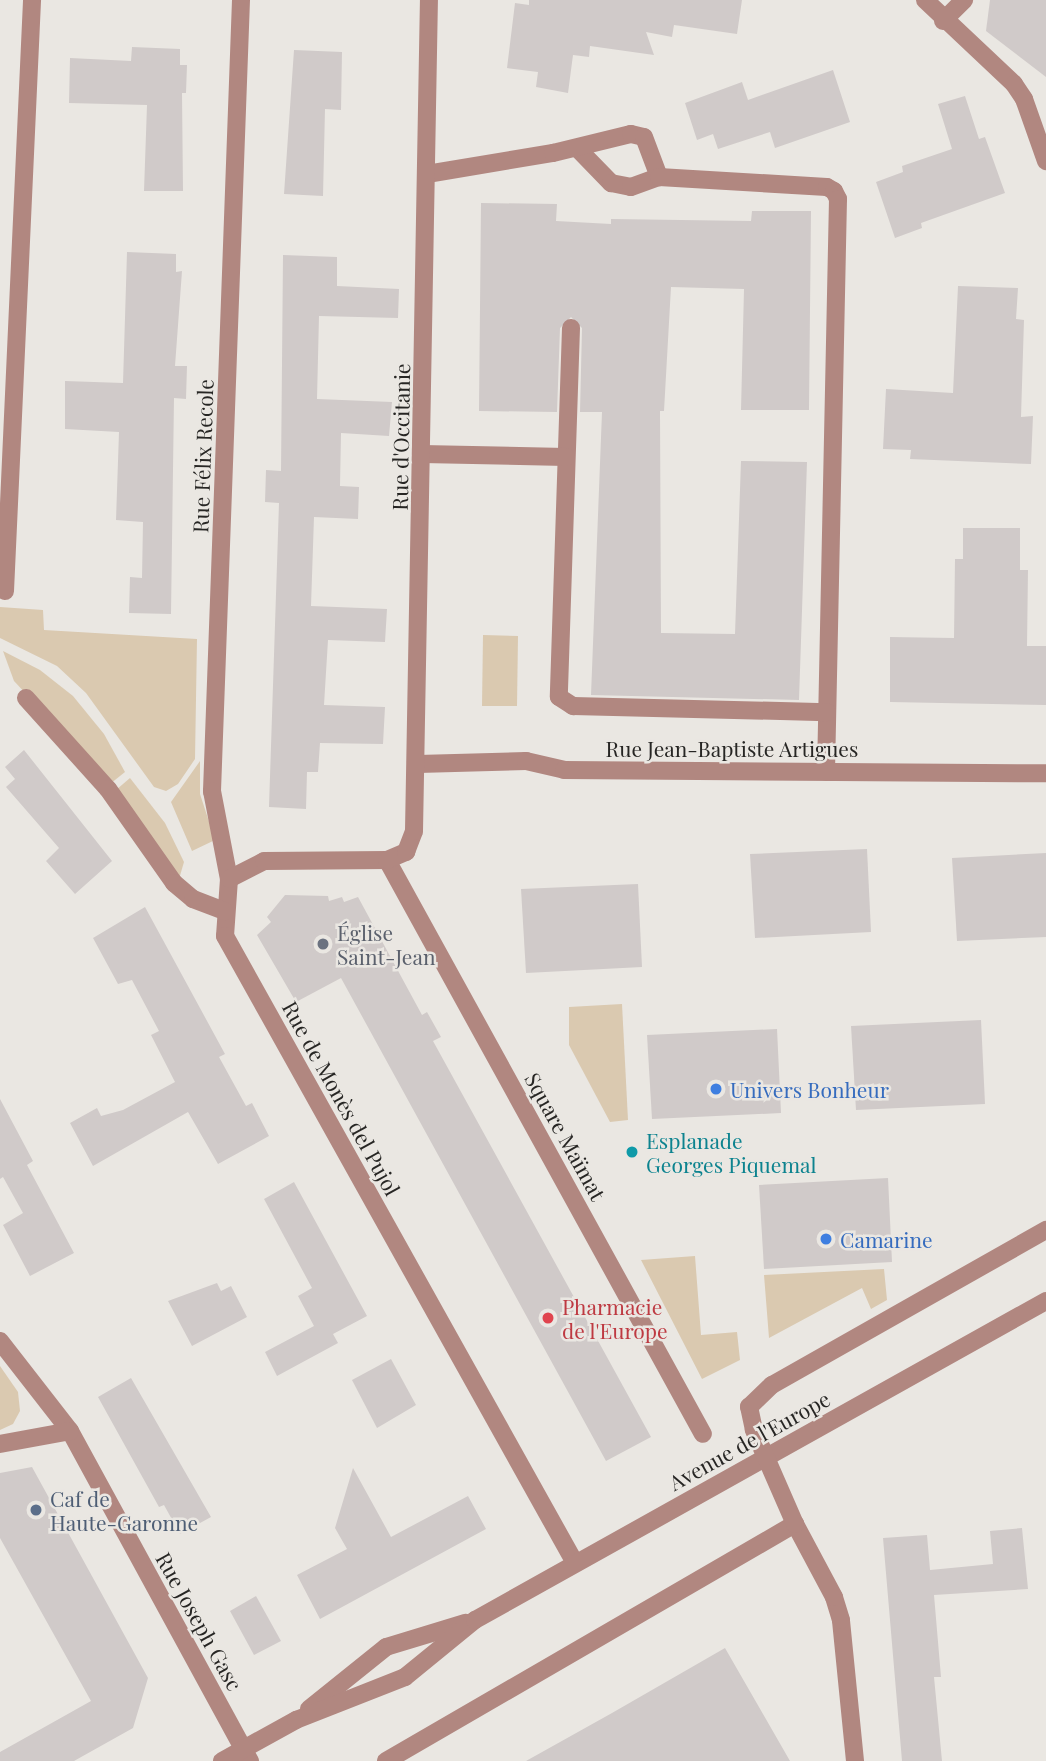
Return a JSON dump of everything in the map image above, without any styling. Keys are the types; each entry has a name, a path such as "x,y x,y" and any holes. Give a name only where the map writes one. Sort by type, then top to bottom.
{"street":[{"path":"5,591 33,0"},
{"name":"Rue Félix Recole","path":"225,911 229,879 212,792 241,0"},
{"name":"Rue d'Occitanie","path":"387,860 406,852 414,831 418,764 429,0"},
{"path":"925,0 943,21 1013,84 1043,140 1046,161"},
{"path":"943,21 964,0"},
{"path":"427,174 577,148 631,134 644,137 659,177"},
{"path":"577,148 611,183 631,187 659,177 827,187 838,199 826,772"},
{"path":"571,328 559,697 573,706 827,712"},
{"path":"422,454 566,457"},
{"path":"26,698 108,789 174,883 193,899 225,911"},
{"name":"Rue Jean-Baptiste Artigues","path":"418,764 526,761 564,770 1046,773"},
{"path":"229,879 264,861 387,860"},
{"name":"Square Maïmat","path":"387,860 703,1434"},
{"name":"Rue de Monès del Pujol","path":"225,911 225,936 575,1563"},
{"path":"855,1761 841,1620 834,1597 795,1524 765,1456 748,1407 772,1385 1046,1230"},
{"name":"Avenue de l'Europe","path":"296,1720 405,1677 475,1620 1046,1301"},
{"name":"Rue Joseph Gasc","path":"0,1341 70,1431 247,1755"},
{"path":"0,1444 70,1431"},
{"path":"386,1761 795,1524"},
{"name":"Avenue de l'Europe","path":"222,1761 247,1755 296,1720 386,1647 475,1620"}],"shaded area":[{"path":"0,607 43,610 44,630 197,639 195,759 178,784 166,791 154,787 86,693 57,666 0,638"},
{"path":"483,635 518,636 517,706 482,706"},
{"path":"3,651 40,670 73,696 104,734 125,772 110,784 14,681"},
{"path":"200,761 200,794 215,840 192,851 171,802"},
{"path":"130,778 165,823 184,862 179,879 116,790"},
{"path":"622,1004 628,1120 610,1122 569,1045 569,1007"},
{"path":"695,1256 701,1335 737,1332 740,1360 702,1379 641,1260"},
{"path":"884,1269 887,1300 871,1309 862,1288 769,1338 764,1275"},
{"path":"0,1366 18,1392 20,1411 13,1424 0,1430"}],"building":[{"path":"529,0 742,0 737,34 674,25 672,37 646,32 654,55 590,46 589,57 573,55 568,93 536,87 538,72 507,68 515,3 529,5"},
{"path":"990,0 1046,0 1046,77 986,31"},
{"path":"132,47 180,49 180,65 187,65 186,93 182,93 183,191 144,191 147,105 69,103 70,58 131,61"},
{"path":"294,50 342,52 341,110 325,109 323,196 284,194"},
{"path":"833,70 850,122 775,148 770,132 718,149 713,134 697,140 685,103 742,82 748,100"},
{"path":"965,96 979,139 985,137 1005,193 921,223 922,228 895,238 876,182 903,172 902,166 952,149 938,104"},
{"path":"481,203 557,204 556,221 611,224 611,219 751,221 752,211 811,211 809,410 741,410 744,289 671,287 664,411 660,411 661,633 735,634 741,461 807,462 799,700 591,695 602,412 580,412 582,328 571,317 560,328 557,412 479,411"},
{"path":"127,252 176,254 176,272 182,271 175,366 187,366 186,399 174,398 171,614 129,613 130,577 142,578 143,522 116,520 119,432 65,429 65,381 123,383"},
{"path":"283,255 337,257 337,286 399,289 398,318 319,316 317,399 392,402 389,436 341,433 340,486 359,487 358,519 314,517 311,606 387,609 385,642 328,640 324,705 385,707 383,744 320,743 318,772 307,772 306,809 269,807 279,503 265,502 266,470 281,471"},
{"path":"958,286 1018,288 1016,319 1024,320 1021,417 1033,416 1031,464 910,459 911,450 883,449 886,389 953,393"},
{"path":"963,528 1020,528 1020,570 1028,570 1027,646 1046,646 1046,705 890,702 890,637 954,638 955,559 963,559"},
{"path":"24,750 112,861 75,894 46,861 59,848 6,787 15,779 5,767"},
{"path":"867,849 871,932 755,938 750,854"},
{"path":"1046,853 1046,937 957,941 952,858"},
{"path":"638,884 642,967 526,973 521,889"},
{"path":"285,895 328,896 329,901 342,897 344,902 358,897 422,1015 427,1012 441,1037 433,1041 651,1437 606,1461 341,978 296,1002 257,935 271,922 267,917"},
{"path":"145,907 225,1054 219,1057 246,1106 252,1103 269,1136 218,1164 188,1112 93,1166 70,1123 97,1108 101,1116 123,1110 175,1082 151,1035 159,1031 132,980 118,984 93,938"},
{"path":"981,1020 985,1104 856,1110 851,1026"},
{"path":"777,1029 781,1113 652,1119 647,1035"},
{"path":"0,1099 33,1161 27,1165 74,1253 30,1276 3,1225 23,1213 3,1177 0,1179"},
{"path":"888,1178 892,1262 764,1269 759,1185"},
{"path":"294,1182 367,1316 333,1334 338,1343 277,1376 265,1352 314,1326 298,1296 312,1288 264,1199"},
{"path":"217,1283 221,1291 231,1286 247,1317 192,1346 168,1301"},
{"path":"391,1359 416,1405 377,1428 352,1380"},
{"path":"131,1378 211,1517 180,1534 164,1505 159,1507 98,1397"},
{"path":"32,1467 148,1678 133,1728 74,1761 0,1761 0,1752 91,1701 0,1538 0,1473"},
{"path":"353,1468 391,1537 468,1496 486,1529 320,1619 297,1575 347,1549 335,1528"},
{"path":"1022,1528 1028,1589 934,1595 941,1677 934,1677 942,1761 902,1761 883,1538 927,1535 930,1570 993,1564 990,1531"},
{"path":"256,1596 281,1641 254,1655 230,1611"},
{"path":"725,1648 790,1761 526,1761 612,1713"}],"place":[{"name":"Église Saint-Jean","path":"323,944"},
{"name":"Univers Bonheur","path":"716,1089"},
{"name":"Esplanade Georges Piquemal","path":"632,1152"},
{"name":"Camarine","path":"826,1239"},
{"name":"Pharmacie de l'Europe","path":"548,1318"},
{"name":"Caf de Haute-Garonne","path":"36,1510"}]}
